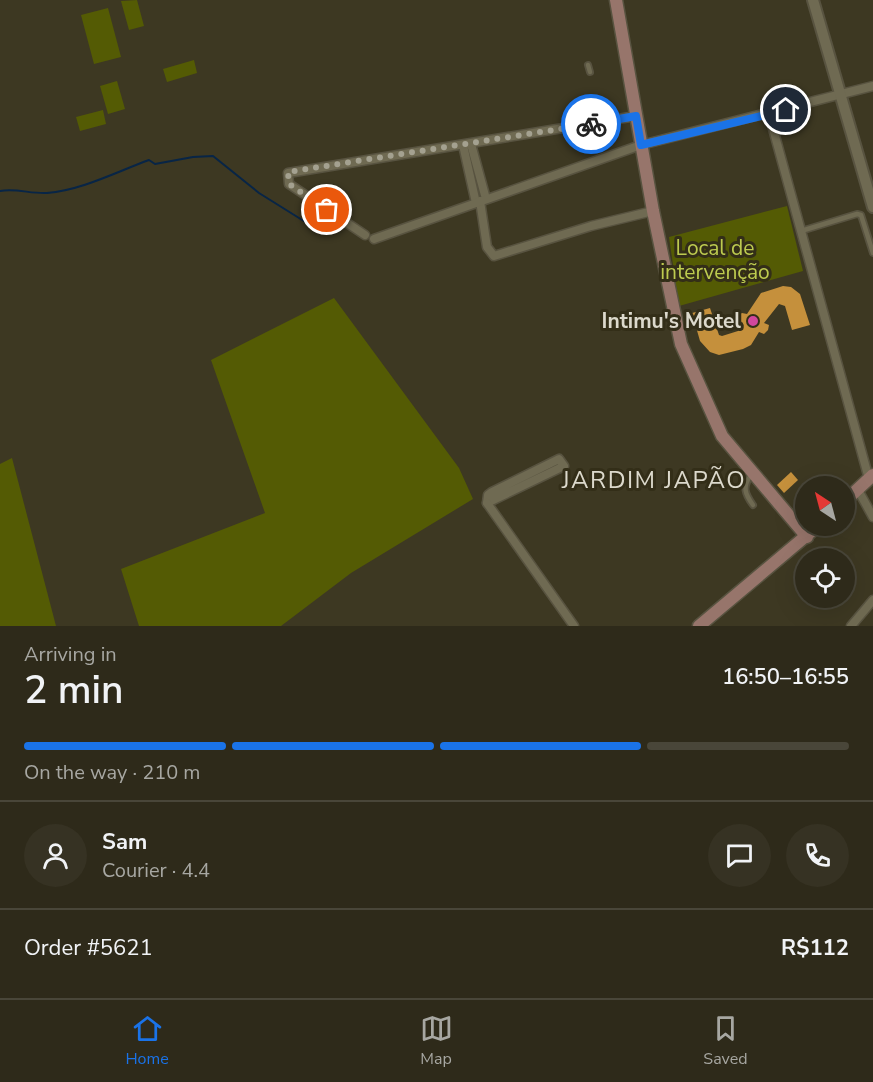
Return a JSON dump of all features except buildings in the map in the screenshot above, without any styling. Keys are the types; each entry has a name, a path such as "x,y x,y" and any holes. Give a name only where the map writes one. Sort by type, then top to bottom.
{"main road":[{"path":"616,0 653,211 681,344 714,422 731,449 807,537 705,625"},
{"path":"855,493 871,477"}],"street":[{"path":"813,0 873,207"},
{"path":"636,116 288,172 289,184 370,237 641,145 873,86"},
{"path":"768,114 871,477"},
{"path":"467,144 481,201 487,247 494,256 591,226 653,211"},
{"path":"521,483 489,494 487,503 574,626"},
{"path":"858,490 873,518"},
{"path":"851,626 873,600"}],"lane":[{"path":"588,65 590,72"},
{"path":"801,231 857,214 861,215 873,253"},
{"path":"753,473 745,486 745,493 753,505"}],"green space":[{"path":"137,0 144,26 129,30 121,1"},
{"path":"108,8 121,57 94,64 81,15"},
{"path":"194,60 197,73 167,82 163,69"},
{"path":"117,81 125,109 108,114 100,86"},
{"path":"103,110 106,124 80,131 76,117"},
{"name":"Local de intervenção","path":"787,206 803,271 679,306 669,237"},
{"path":"334,298 459,468 473,499 351,573 281,626 139,626 121,569 265,513 211,360"},
{"path":"12,458 56,626 0,626 0,464"}],"waterway":[{"path":"0,191 41,193 60,191 86,184 149,160 155,164 213,156 259,193 307,223"}],"way so far":[{"path":"327,210 289,184 288,172 390,158 591,124"}],"place":[{"name":"Intimu's Motel","path":"753,321"}],"district":[{"name":"JARDIM JAPÃO","path":"654,480"}],"route":[{"path":"591,124 636,116 641,145 786,110"}]}
